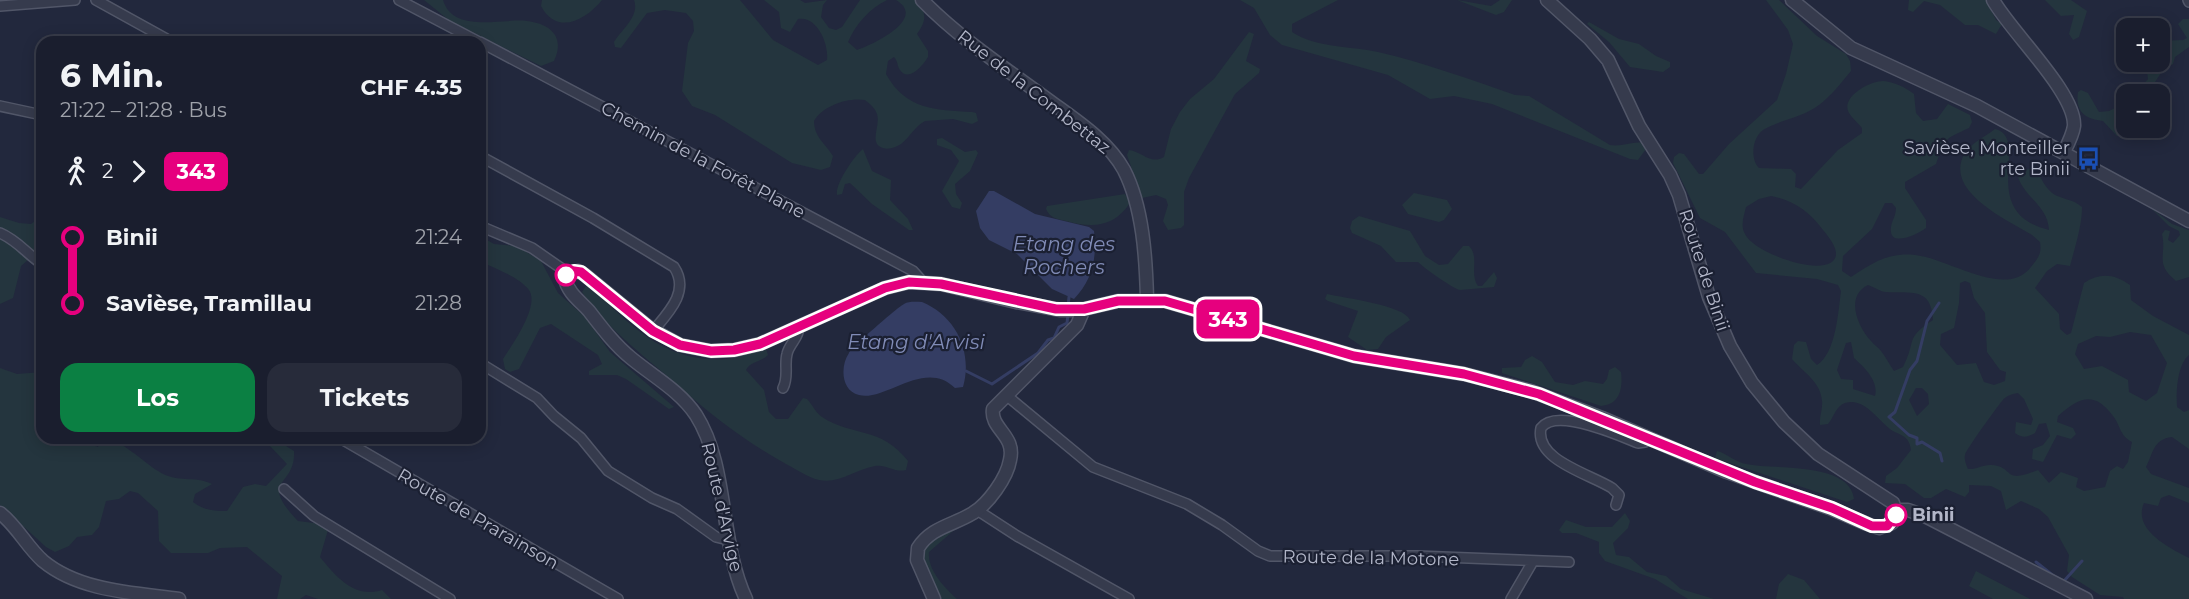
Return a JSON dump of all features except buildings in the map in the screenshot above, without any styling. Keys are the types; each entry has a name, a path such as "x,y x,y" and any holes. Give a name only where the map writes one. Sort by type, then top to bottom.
{"street":[{"path":"0,6 75,0"},
{"path":"96,0 161,36"},
{"name":"Chemin de la Forêt Plane","path":"399,0 468,36"},
{"name":"Rue de la Combettaz","path":"922,0 948,24 1087,129 1114,155 1126,175 1136,201 1147,299"},
{"name":"Route de Binii","path":"1547,0 1590,39 1608,60 1639,126 1670,175 1682,201 1709,297 1730,346 1752,383 1802,440 1845,473 1891,501 1896,510 1908,510 1925,516 2086,599"},
{"path":"1792,0 1851,48 1977,106 2189,221"},
{"path":"1993,0 2010,26 2050,75 2067,104 2074,125 2064,152"},
{"name":"Chemin de la Forêt Plane","path":"486,45 913,270 922,281"},
{"path":"0,106 36,114"},
{"path":"486,159 593,218 674,267 680,277 680,292 653,331"},
{"path":"486,229 532,248 568,273 574,271 585,274 653,331 686,346 719,351 751,347 891,286 922,281 1056,309 1084,309 1118,301 1147,299 1171,302 1354,356 1464,374 1509,385 1572,406 1727,472 1832,508 1872,526 1884,527 1892,523 1896,510"},
{"path":"0,233 14,238 36,258"},
{"name":"Route d'Arvige","path":"568,273 565,279 569,289 609,337 632,359 679,395 700,423 713,458 728,540 746,599"},
{"path":"934,599 917,560 918,548 937,529 977,510 999,483 1010,463 1009,440 992,414 995,407 1077,325 1084,309"},
{"path":"783,388 786,381 787,352 799,332 799,327"},
{"path":"486,367 531,393 581,438 608,471 652,498 677,509 716,537 728,540"},
{"name":"Route de la Motone","path":"1006,395 1093,467 1152,489 1202,512 1265,554 1285,557 1417,556 1532,563 1569,562"},
{"path":"1616,504 1618,495 1612,488 1548,453 1540,439 1541,428 1548,421 1555,420 1592,426 1638,443 1645,442 1649,438"},
{"name":"Route de Prarainson","path":"350,444 618,599"},
{"path":"284,489 314,516 450,599"},
{"path":"977,510 1017,536 1129,599"},
{"path":"0,513 39,557 66,576 115,589 179,599"},
{"path":"1511,599 1532,563"}],"shaded area":[{"path":"424,0 443,0 448,11 467,21 527,21 543,25 557,39 557,53 554,61 541,66 486,39 486,36 480,36 450,21"},
{"path":"542,0 602,0 580,19 563,23 555,21 548,15 541,6"},
{"path":"634,0 740,0 773,40 818,65 827,60 827,53 824,39 816,26 811,21 798,19 790,32 781,28 779,12 764,0 800,0 805,3 827,0 823,5 821,17 829,28 836,30 842,27 860,0 887,0 869,12 855,29 848,42 857,50 884,37 902,23 906,15 904,7 896,0 915,0 924,12 923,24 917,34 928,51 928,57 916,71 908,74 900,70 894,57 888,61 886,74 894,86 912,101 934,109 976,113 978,121 972,124 953,119 925,121 901,144 885,149 876,142 878,119 872,106 865,100 844,101 823,111 814,121 818,136 833,156 830,167 821,170 792,163 715,115 692,106 682,91 688,43 694,31 693,21 686,13 665,10 647,13 621,48 615,47 614,42 635,11"},
{"path":"1240,0 1338,0 1292,24 1292,32 1312,41 1395,56 1515,95 1529,96 1610,145 1643,143 1646,149 1638,160 1630,159 1492,104 1454,96 1430,99 1388,75 1282,45 1270,35 1254,8"},
{"path":"1457,0 1491,6 1500,0 1512,0 1504,12 1496,15"},
{"path":"1766,0 1779,0 1817,36 1846,54 1850,61 1851,71 1819,105 1806,113 1770,126 1756,138 1753,154 1759,168 1791,169 1796,174 1795,187 1801,189 1838,150 1862,133 1862,128 1850,115 1847,107 1852,96 1871,84 1883,81 1911,91 1914,94 1916,113 1923,121 1937,119 1948,104 1970,115 1972,122 1969,128 1946,140 1936,164 1905,182 1905,188 1926,220 1926,228 1904,238 1894,237 1891,234 1891,227 1896,208 1892,203 1885,203 1872,229 1843,256 1842,271 1851,277 1866,267 1897,255 1928,258 1992,278 2007,279 2020,276 2031,267 2039,256 2040,242 1981,203 1962,180 1960,167 1965,153 1974,143 1995,129 2005,135 2009,146 2009,193 2015,208 2027,221 2049,230 2041,208 2021,184 2018,177 2023,170 2035,168 2052,192 2082,207 2080,229 2070,266 2057,264 2047,271 2035,288 2059,314 2060,329 2067,335 2071,333 2084,283 2096,277 2107,276 2119,278 2130,285 2131,300 2153,316 2189,335 2189,355 2182,365 2177,387 2177,407 2184,412 2189,410 2189,449 2172,437 2166,438 2154,448 2146,467 2151,474 2189,488 2189,503 2169,495 2161,498 2158,506 2144,503 2142,513 2143,522 2155,537 2189,558 2189,599 2124,599 2123,597 2100,595 2072,577 2067,571 2069,555 2048,517 2039,509 2021,501 2006,510 2001,491 1991,486 1969,485 1969,492 1965,497 1946,489 1931,498 1924,498 1905,484 1885,483 1886,476 1897,468 1911,450 1909,442 1866,407 1853,402 1842,404 1828,424 1820,425 1821,394 1811,378 1792,359 1794,345 1798,341 1806,342 1811,359 1817,365 1828,351 1837,321 1841,291 1838,285 1817,279 1756,273 1725,232 1700,218 1673,163 1674,157 1679,153 1684,154 1699,174 1703,174 1729,144 1777,100 1793,44 1788,30","holes":["1771,196 1779,198 1807,212 1834,245 1836,255 1831,262 1821,266 1792,262 1751,242 1745,234 1743,220 1746,207 1759,199","1965,281 1970,283 1974,298 1985,313 1987,352 2000,370 2006,372 2005,381 1994,385 1984,382 1976,363 1957,365 1940,345 1941,334 1954,328 1960,283","1868,285 1884,292 1918,294 1928,302 1933,320 1914,336 1903,367 1894,371 1883,353 1866,335 1856,312 1857,296","2130,332 2151,335 2167,363 2157,393 2146,401 2129,392 2128,380 2102,366 2084,369 2075,354 2078,344 2096,336 2110,337","1851,342 1854,358 1873,380 1875,396 1853,389 1853,380 1841,379 1837,370 1846,343","1916,388 1922,388 1928,394 1929,404 1917,416 1909,400","2018,393 2024,399 2033,419 2031,425 2016,422 2015,433 2022,437 2029,436 2035,433 2039,424 2046,423 2050,436 2043,445 2033,449 2032,459 2043,462 2057,435 2071,439 2076,434 2073,428 2057,422 2058,416 2079,401 2092,400 2106,408 2125,436 2132,442 2128,462 2123,469 2117,466 2110,471 2105,487 2084,491 2076,487 2078,478 2061,472 2049,483 2038,470 2014,476 1999,466 1986,465 1968,469 1965,459 1966,452 2002,401"]},
{"path":"1909,0 1986,0 1996,20 2002,24 1996,34 1978,25 1965,25 1940,5 1924,1 1913,12 1908,10"},
{"path":"2045,0 2071,0 2087,11 2079,37 2073,40 2069,34 2074,15 2061,16"},
{"path":"2183,19 2189,19 2189,47 2175,57 2170,66 2170,41 2187,38 2178,24"},
{"path":"1589,22 1619,39 1639,44 1656,56 1670,62 1670,67 1663,72 1630,67 1609,42 1587,24"},
{"path":"1249,32 1254,34 1246,61 1260,69 1259,73 1235,94 1189,178 1184,192 1184,225 1181,228 1168,230 1163,221 1168,205 1166,199 1156,195 1142,198 1127,155 1129,150 1155,160 1164,157 1171,129 1180,112 1190,99 1214,79"},
{"path":"2147,72 2162,72 2154,84 2144,84 2148,79"},
{"path":"2081,90 2088,93 2099,112 2116,108 2116,135 2103,121 2083,113 2078,105 2078,92"},
{"path":"942,138 965,152 976,150 978,153 970,171 955,184 956,194 962,203 960,209 952,207 942,191 959,161 951,150 937,145 937,139"},
{"path":"863,149 872,171 891,180 890,200 908,219 913,230 909,230 872,204 850,183 845,184 842,194 837,195 839,184 846,170"},
{"path":"1414,193 1447,200 1452,209 1444,220 1439,222 1408,214 1402,205"},
{"path":"1125,194 1130,203 1116,217 1101,224 1085,225 1060,220 1046,209 1047,206"},
{"path":"2150,207 2172,224 2189,230 2189,277 2176,281 2165,269 2162,234 2165,230 2170,231 2168,240 2173,243 2180,235 2179,231 2169,226"},
{"path":"1359,216 1410,231 1425,256 1439,265 1448,264 1463,246 1469,246 1474,255 1474,276 1478,286 1482,286 1494,272 1497,278 1494,287 1460,290 1438,278 1418,262 1396,262 1381,246 1352,233 1350,228 1352,221"},
{"path":"0,217 31,224 36,220 36,253 21,266 13,298 0,304"},
{"path":"486,239 494,244 517,246 541,261 558,293 585,317 610,352 674,407 669,409 617,375 589,375 589,371 602,364 598,355 551,324 540,328 519,369 510,372 505,369 503,359 518,335 531,306 529,290 506,273 486,264"},
{"path":"586,286 592,288 636,329 667,349 704,359 726,359 766,349 768,355 750,365 746,370 764,390 769,412 776,419 788,419 803,398 807,399 822,417 833,423 888,442 908,461 906,470 875,466 827,481 806,475 772,456 720,420 630,344 592,306 582,292"},
{"path":"1327,294 1386,306 1397,310 1410,320 1386,337 1378,349 1367,350 1348,337 1358,311 1328,301 1325,299"},
{"path":"1532,356 1542,362 1555,382 1573,385 1585,381 1603,384 1609,370 1615,367 1621,372 1619,395 1612,403 1601,406 1502,373 1502,368 1521,367 1525,360"},
{"path":"0,368 17,374 36,372 36,444 91,444 98,447 99,444 119,444 165,475 212,484 195,494 193,502 208,510 227,511 243,487 255,484 266,486 287,464 270,444 283,444 294,451 290,472 279,490 286,507 298,521 322,524 328,530 320,557 340,579 355,589 372,592 382,590 391,599 318,599 306,595 300,599 277,599 282,576 247,547 220,548 208,553 171,553 159,541 158,511 138,493 130,491 119,499 106,501 99,527 92,535 77,537 69,546 55,552 46,547 0,505"},
{"path":"1717,451 1746,464 1809,469 1825,473 1839,478 1849,487 1854,499 1847,502 1715,458"},
{"path":"1625,513 1630,521 1628,528 1613,543 1616,555 1629,557 1647,572 1666,576 1681,589 1714,599 1688,599 1655,579 1605,561 1599,553 1599,542 1576,533 1562,533 1559,530 1566,520 1586,527 1612,527"},
{"path":"960,525 929,552 934,572 957,599 940,599 924,569 922,553 924,545 929,539"},
{"path":"1976,571 2030,599 1993,599 1969,586"},
{"path":"1788,574 1804,580 1820,599 1776,599 1779,584"}],"water":[{"name":"Etang des Rochers","path":"989,191 994,191 1035,214 1089,227 1094,231 1095,250 1092,268 1086,284 1074,299 1052,289 1017,254 989,240 980,228 976,211"},
{"name":"Etang d'Arvisi","path":"922,302 944,316 959,337 966,361 963,387 955,388 943,380 931,377 918,379 881,393 859,395 853,393 846,383 843,371 846,358 852,349 904,304"}],"waterway":[{"path":"1068,307 1069,297"},
{"path":"1939,303 1927,321 1917,361 1910,370 1895,412 1889,417 1909,435 1917,438 1917,444 1922,442 1940,453 1942,461"},
{"path":"966,371 992,384 1038,353 1048,340 1054,338 1059,327 1067,323 1068,314"},
{"path":"2063,582 2082,561"},
{"path":"2036,562 2055,577"}],"bus line":[{"name":"343","path":"566,275 574,271 585,274 628,313 653,331 680,345 711,351 734,350 760,344 885,288 909,282 922,281 941,284 1029,305 1070,310 1118,301 1156,299 1354,356 1464,374 1539,394 1602,418 1727,472 1832,508 1872,526 1879,528 1887,526 1892,523 1896,515"}],"place":[{"name":"Savièse, Monteiller rte Binii","path":"2088,158"},
{"name":"Binii","path":"1896,515"}]}
